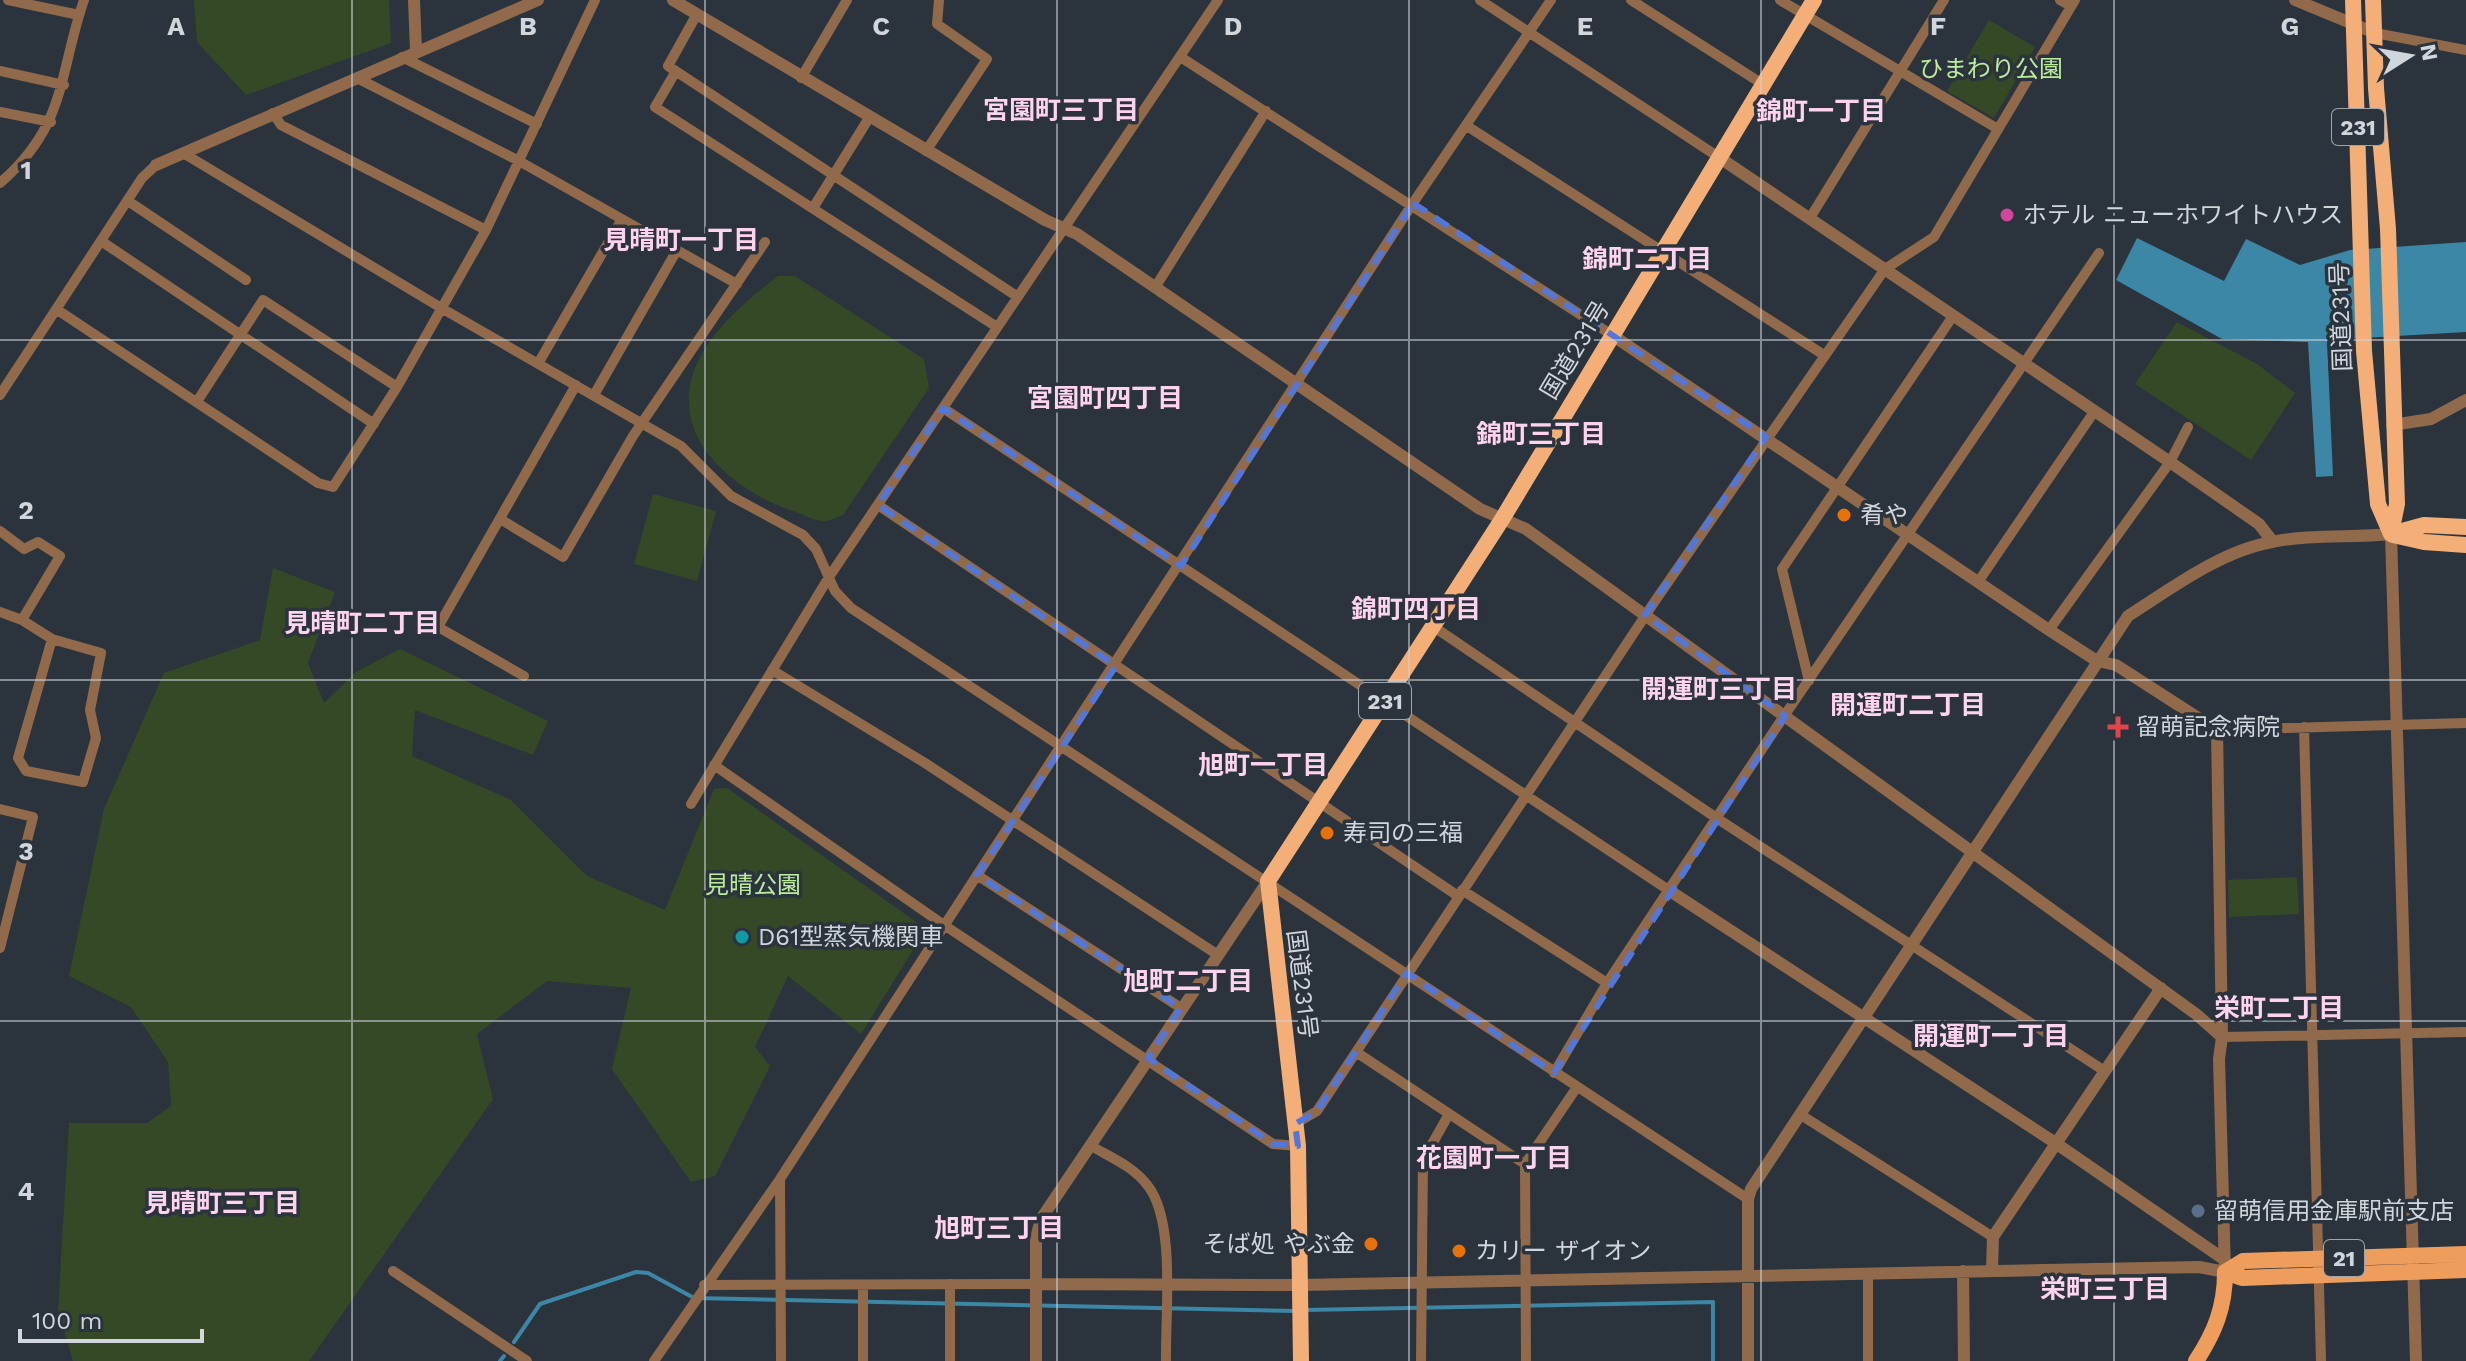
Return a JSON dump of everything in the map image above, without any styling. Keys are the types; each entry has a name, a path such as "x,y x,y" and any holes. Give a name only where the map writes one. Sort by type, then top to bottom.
{"highway":[{"name":"国道231号","path":"2353,0 2363,230 2364,351 2378,504 2391,534"},
{"name":"国道231号","path":"2373,0 2376,88 2388,229 2392,425 2397,504 2391,534"},
{"name":"国道231号","path":"1301,1361 1298,1146 1268,881 1501,521 1809,7"},
{"path":"2391,534 2424,525 2466,527"},
{"path":"2391,534 2424,542 2466,545"}],"main road":[{"name":"21","path":"2414,1264 2466,1254"},
{"name":"21","path":"2225,1266 2242,1278 2319,1267 2414,1264 2466,1270"},
{"path":"2196,1361 2213,1336 2223,1307 2225,1266"}],"street":[{"path":"8,0 79,15"},
{"path":"0,183 15,170 51,122 64,85 84,0"},
{"path":"414,0 416,51"},
{"path":"0,395 142,178 156,165 538,0"},
{"path":"56,309 198,400 318,483 333,487 397,387 486,230 595,0"},
{"path":"673,0 869,118 1077,234 1501,521 1526,529 2161,988 2222,1037 2466,1032"},
{"path":"801,78 847,0"},
{"path":"926,151 987,59 937,24 939,0"},
{"path":"691,804 829,577 1182,58 1218,0"},
{"path":"1480,0 1810,218 2170,462 2259,524 2273,542"},
{"path":"654,1361 780,1179 1299,385 1413,203 1531,34 1551,0"},
{"path":"1631,0 1764,85"},
{"path":"1780,0 1809,7 1903,71 1998,129"},
{"path":"1810,218 1944,0"},
{"path":"1295,1124 1317,1111 1645,615 1885,269 1934,237 2073,3 2060,0"},
{"path":"2295,0 2375,33 2466,50"},
{"path":"697,14 668,66 1018,297"},
{"path":"402,57 537,124"},
{"path":"1182,58 1413,203 1766,437 2049,630 2097,661 2116,665 2217,730 2466,723"},
{"path":"0,71 64,85"},
{"path":"676,71 655,107 997,327"},
{"path":"357,78 519,161 737,284"},
{"path":"1156,286 1266,111"},
{"path":"0,112 51,122"},
{"path":"273,113 281,125 486,230"},
{"path":"813,208 869,118"},
{"path":"1467,126 1824,355"},
{"path":"183,153 443,309 681,446 731,496 803,535 816,549 835,591 851,608 1748,1199"},
{"path":"128,201 246,280"},
{"path":"539,362 622,219"},
{"path":"101,241 374,424"},
{"path":"500,519 563,557 708,321 765,242"},
{"path":"594,395 677,250"},
{"path":"1554,1073 1607,983 2099,253"},
{"path":"198,400 263,300 397,387"},
{"path":"1809,681 1782,569 1953,316"},
{"path":"524,676 438,627 576,385"},
{"path":"2392,425 2431,419 2466,400"},
{"path":"943,408 1525,796 2054,1142 2225,1266"},
{"path":"1978,582 2094,412"},
{"path":"2049,630 2170,462 2188,427"},
{"path":"878,505 1460,893 1607,983"},
{"path":"0,531 24,549 38,542 60,556 22,620"},
{"path":"1748,1361 1748,1199 2128,616 2194,575 2243,551 2273,542 2391,534 2416,1361"},
{"path":"0,612 22,620 52,639 101,653 90,710 96,738 83,782 26,771 18,758 52,639"},
{"path":"1434,627 1718,819 2103,1070"},
{"path":"772,670 1014,820 1218,955"},
{"path":"2304,727 2321,1361"},
{"path":"2217,730 2222,1037 2219,1059 2225,1266"},
{"path":"714,765 944,925 1273,1144 1298,1146"},
{"path":"0,809 33,817 0,948"},
{"path":"977,875 1181,1008"},
{"path":"1036,1361 1036,1238 1041,1219 1093,1147 1148,1058 1268,881"},
{"path":"1992,1270 1993,1237 2054,1142 2161,988"},
{"path":"1356,1052 1525,1164"},
{"path":"1526,1361 1525,1164 1577,1087"},
{"path":"1421,1361 1423,1160 1449,1114"},
{"path":"1801,1115 1993,1237"},
{"path":"1093,1147 1130,1168 1158,1202 1163,1215 1166,1361"},
{"path":"780,1179 781,1361"},
{"path":"704,1285 1300,1285 2225,1266"},
{"path":"393,1271 527,1361"},
{"path":"1963,1271 1964,1361"},
{"path":"1868,1273 1868,1361"},
{"path":"950,1284 950,1361"},
{"path":"863,1285 863,1361"}],"highlighted area":[{"path":"1413,203 1766,437 1645,615 1785,716 1554,1073 1407,973 1317,1111 1295,1124 1298,1146 1273,1144 1148,1058 1181,1008 977,875 1116,666 878,505 943,408 1181,566"}],"green space":[{"path":"194,0 389,0 391,43 246,95 197,42"},
{"name":"ひまわり公園","path":"1989,20 2035,47 1994,118 1947,91"},
{"path":"778,276 795,276 924,359 929,388 843,515 825,521 777,505 739,484 708,453 690,415 692,376 709,342 735,312"},
{"path":"2177,322 2257,364 2295,393 2251,460 2135,384"},
{"path":"653,494 716,511 697,581 634,564"},
{"name":"見晴公園","path":"273,568 335,592 308,663 324,703 356,672 400,649 548,721 533,755 415,710 412,756 511,800 587,876 665,910 714,789 727,788 926,929 861,1034 788,976 755,1047 770,1066 715,1176 691,1182 612,1069 631,988 547,981 477,1034 493,1099 309,1361 73,1361 58,1311 69,1123 147,1123 171,1106 168,1062 131,1007 69,976 104,809 164,673 260,640"},
{"path":"2297,877 2299,914 2229,917 2228,880"}],"water":[{"path":"2137,238 2224,281 2246,239 2300,265 2350,250 2466,242 2466,332 2327,340 2333,476 2316,477 2308,342 2222,339 2116,280"}],"waterway":[{"path":"514,1342 540,1304 636,1272 648,1273 694,1298 1295,1311"},
{"path":"1304,1310 1713,1302 1713,1361"},
{"path":"500,1361 504,1356"}],"place":[{"name":"ホテル ニューホワイトハウス","path":"2007,215"},
{"name":"肴や","path":"1844,515"},
{"name":"留萌記念病院","path":"2118,727"},
{"name":"寿司の三福","path":"1327,833"},
{"name":"D61型蒸気機関車","path":"742,937"},
{"name":"留萌信用金庫駅前支店","path":"2198,1211"},
{"name":"そば処 やぶ金","path":"1371,1244"},
{"name":"カリー ザイオン","path":"1459,1251"}],"district":[{"name":"宮園町三丁目","path":"1061,110"},
{"name":"錦町一丁目","path":"1821,111"},
{"name":"見晴町一丁目","path":"681,240"},
{"name":"錦町二丁目","path":"1647,259"},
{"name":"宮園町四丁目","path":"1105,398"},
{"name":"錦町三丁目","path":"1541,434"},
{"name":"錦町四丁目","path":"1416,609"},
{"name":"見晴町二丁目","path":"362,623"},
{"name":"開運町三丁目","path":"1719,689"},
{"name":"開運町二丁目","path":"1908,705"},
{"name":"旭町一丁目","path":"1263,765"},
{"name":"旭町二丁目","path":"1188,981"},
{"name":"栄町二丁目","path":"2279,1008"},
{"name":"開運町一丁目","path":"1991,1036"},
{"name":"花園町一丁目","path":"1494,1158"},
{"name":"見晴町三丁目","path":"222,1203"},
{"name":"旭町三丁目","path":"999,1228"},
{"name":"栄町三丁目","path":"2105,1289"}]}
